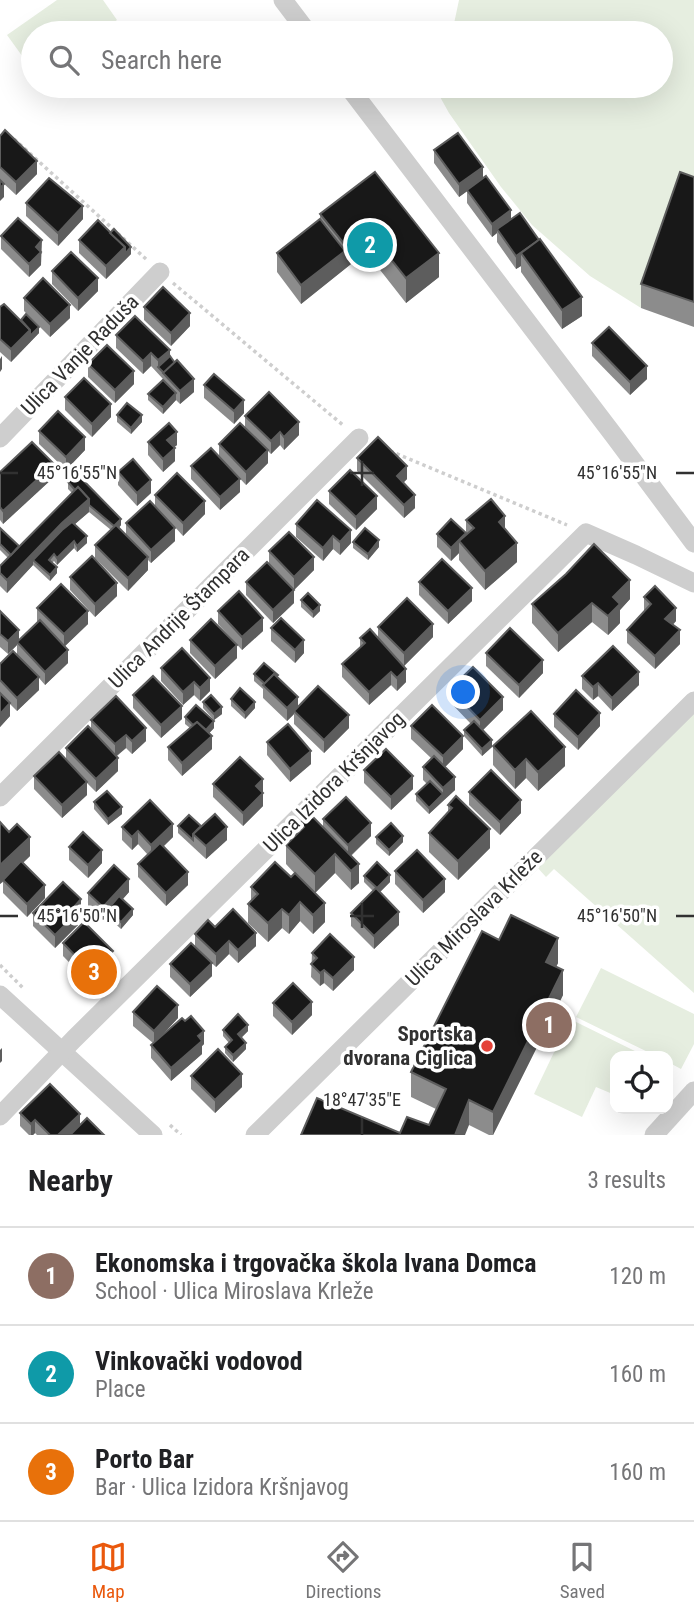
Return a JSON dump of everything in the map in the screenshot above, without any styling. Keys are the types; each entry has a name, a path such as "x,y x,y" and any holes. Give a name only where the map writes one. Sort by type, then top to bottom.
{"street":[{"path":"283,0 299,21"},
{"path":"357,98 694,543"},
{"name":"Ulica Vanje Raduša","path":"0,438 160,272"},
{"name":"Ulica Andrije Štampara","path":"0,797 359,439"},
{"path":"586,533 694,583"},
{"name":"Ulica Izidora Kršnjavog","path":"0,1116 61,1052 586,533"},
{"name":"Ulica Miroslava Krleže","path":"255,1135 694,701"},
{"path":"0,995 153,1135"},
{"path":"654,1135 694,1091"}],"path":[{"path":"10,135 160,272 359,439 586,533"}],"shaded area":[{"path":"57,0 103,0 117,20 116,21 27,21"},
{"path":"459,0 694,0 694,190 680,197 641,308 590,276 532,225 501,187 441,98 673,98 673,21 455,21"},
{"path":"21,25 21,54 7,35"},
{"path":"694,713 694,993 554,869 546,877 537,867"},
{"path":"601,968 694,1014 694,1044 681,1069 673,1065 673,1051 646,1051 576,1017"},
{"path":"570,1019 635,1051 610,1051 610,1093 596,1087 582,1117 534,1094"}],"building":[{"path":"5,130 37,161 16,182 0,167 0,136"},
{"path":"458,133 483,167 459,184 434,150"},
{"path":"375,172 439,253 406,278 366,228 345,245 320,214"},
{"path":"680,172 694,177 694,302 641,284"},
{"path":"486,176 511,210 492,224 467,190"},
{"path":"49,178 83,206 58,233 26,203"},
{"path":"520,213 539,240 516,256 497,229"},
{"path":"18,218 42,240 36,247 41,252 29,264 1,236"},
{"path":"320,219 345,251 301,285 277,253"},
{"path":"98,220 125,247 106,266 79,240"},
{"path":"114,229 131,247 125,254 125,247 110,233"},
{"path":"540,239 582,297 562,310 521,253"},
{"path":"71,252 98,278 78,298 52,271"},
{"path":"43,278 70,305 50,324 24,298"},
{"path":"163,287 190,313 171,333 144,307"},
{"path":"4,304 30,330 11,349 0,339 0,307"},
{"path":"26,314 39,327 30,336 30,330 21,320"},
{"path":"135,316 170,350 158,360 151,353 143,361 116,335"},
{"path":"609,327 647,366 630,382 592,343"},
{"path":"107,345 134,371 115,390 88,364"},
{"path":"170,356 175,363 164,373 158,367"},
{"path":"177,360 194,379 180,391 163,373"},
{"path":"214,374 244,400 234,411 204,385"},
{"path":"84,378 111,404 92,424 65,397"},
{"path":"163,380 176,393 163,407 148,394"},
{"path":"269,392 299,422 284,437 280,432 271,441 245,416"},
{"path":"127,403 142,415 131,428 117,415"},
{"path":"58,411 85,437 66,457 39,431"},
{"path":"169,423 177,432 167,440 175,448 163,459 148,442"},
{"path":"240,423 268,450 246,472 219,444"},
{"path":"378,437 407,466 397,476 415,495 404,505 357,458"},
{"path":"32,442 54,464 3,511 0,507 0,472"},
{"path":"211,448 240,479 220,497 191,466"},
{"path":"133,459 151,480 137,493 118,472"},
{"path":"350,470 377,496 356,517 329,491"},
{"path":"177,473 205,501 183,523 155,495"},
{"path":"77,474 121,519 114,526 89,505 89,499 78,487 75,490 68,482"},
{"path":"78,487 89,499 7,580 0,573 0,566"},
{"path":"491,499 505,516 499,522 517,543 485,571 459,541 474,528 466,520"},
{"path":"317,500 351,530 340,542 333,536 323,548 296,524"},
{"path":"150,501 175,528 151,550 126,523"},
{"path":"451,519 466,533 451,548 437,534"},
{"path":"72,522 87,536 77,546 74,541 57,558 54,554 49,560 57,567 50,575 33,560"},
{"path":"116,525 148,557 128,578 95,545"},
{"path":"0,528 19,546 11,555 0,544"},
{"path":"365,528 379,540 368,554 353,542"},
{"path":"289,532 314,557 294,577 269,551"},
{"path":"594,544 630,580 613,597 620,604 608,616 592,603 558,633 532,604"},
{"path":"92,556 117,583 95,604 70,577"},
{"path":"442,559 472,588 448,611 419,582"},
{"path":"267,562 294,590 273,610 246,582"},
{"path":"61,584 88,611 64,634 37,608"},
{"path":"655,586 676,608 665,619 680,630 655,656 627,630 651,604 644,597"},
{"path":"239,591 263,618 242,637 218,611"},
{"path":"308,593 320,605 313,612 301,600"},
{"path":"407,598 433,624 404,653 378,627"},
{"path":"0,611 19,630 8,641 0,634"},
{"path":"281,618 304,640 295,650 271,628"},
{"path":"211,619 237,645 215,666 190,640"},
{"path":"40,620 68,650 45,672 17,642"},
{"path":"510,628 543,660 519,685 486,653"},
{"path":"370,629 406,669 397,678 391,672 369,692 342,664 365,643 360,638"},
{"path":"613,646 639,672 612,698 598,683 593,687 582,676"},
{"path":"182,648 210,678 200,688 194,682 183,692 161,668"},
{"path":"13,651 39,677 17,698 0,680 0,664"},
{"path":"264,663 278,675 274,674 265,684 254,674"},
{"path":"473,667 503,697 480,720 450,689"},
{"path":"274,674 298,697 287,708 263,685"},
{"path":"153,676 182,706 161,725 133,695"},
{"path":"318,686 349,715 324,740 294,711"},
{"path":"240,688 255,702 245,713 231,699"},
{"path":"576,690 600,713 578,737 554,714"},
{"path":"0,693 10,703 0,714"},
{"path":"211,695 222,707 214,714 203,702"},
{"path":"116,696 146,728 132,741 126,735 115,744 91,720"},
{"path":"196,705 214,721 206,730 197,722 193,725 185,717"},
{"path":"432,705 463,736 443,756 411,726"},
{"path":"531,711 565,747 538,772 526,759 515,770 493,746"},
{"path":"474,721 492,740 482,749 464,730"},
{"path":"197,722 212,736 182,763 168,747"},
{"path":"288,724 311,751 290,769 267,742"},
{"path":"88,726 118,758 96,779 66,748"},
{"path":"386,749 413,776 391,797 364,770"},
{"path":"59,752 87,782 62,805 34,776"},
{"path":"434,756 455,777 443,788 423,767"},
{"path":"240,757 263,779 256,786 263,793 243,813 213,784"},
{"path":"491,770 521,800 500,822 469,792"},
{"path":"430,781 443,794 429,808 416,794"},
{"path":"107,791 122,807 108,819 94,802"},
{"path":"456,796 490,829 458,861 429,833 452,808 448,805"},
{"path":"346,797 371,823 348,845 323,819"},
{"path":"150,800 173,824 151,845 138,831 132,837 122,827"},
{"path":"215,814 227,827 206,846 193,834"},
{"path":"310,814 359,864 351,871 335,854 315,874 286,845 304,827 300,823"},
{"path":"189,815 201,826 193,834 193,840 178,826"},
{"path":"0,822 9,832 17,824 30,837 0,865"},
{"path":"391,823 403,836 389,850 376,837"},
{"path":"83,832 102,850 88,865 69,847"},
{"path":"160,843 188,872 166,893 138,864"},
{"path":"417,850 445,879 423,900 395,871"},
{"path":"21,861 45,885 27,904 3,880"},
{"path":"275,862 291,877 295,873 325,903 313,915 300,902 289,915 282,909 268,923 248,904 258,894 251,887"},
{"path":"377,862 390,875 377,888 364,876"},
{"path":"114,865 129,879 103,907 88,893"},
{"path":"63,882 81,899 74,907 78,912 55,935 33,913"},
{"path":"376,888 399,912 374,936 351,913"},
{"path":"119,896 133,909 121,922 107,910"},
{"path":"233,909 256,933 238,950 229,941 216,954 195,934 208,920 215,927"},
{"name":"Sportska dvorana Ciglica","path":"511,915 558,938 546,962 563,970 493,1112 469,1100 455,1135 301,1135 317,1098 400,1133 407,1117 429,1125 446,1089 411,1072 482,931 499,940"},
{"path":"84,922 113,951 91,972 63,943"},
{"path":"330,934 354,957 333,978 324,970 320,973 311,964 317,958 312,953"},
{"path":"191,943 212,963 190,984 170,964"},
{"path":"293,983 312,1002 292,1022 273,1003"},
{"path":"157,986 178,1005 154,1031 133,1012"},
{"path":"238,1014 248,1025 238,1034 246,1043 233,1055 225,1047 232,1040 223,1030"},
{"path":"191,1016 204,1031 198,1036 202,1041 171,1068 151,1045 182,1018 185,1021"},
{"path":"218,1049 242,1074 215,1100 191,1076"},
{"path":"50,1084 80,1114 58,1135 50,1135 35,1120 31,1124 20,1113"},
{"path":"87,1118 104,1135 70,1135"}],"place":[{"name":"Vinkovački vodovod","path":"370,245"},
{"name":"Porto Bar","path":"94,972"},
{"name":"Ekonomska i trgovačka škola Ivana Domca","path":"549,1025"},
{"name":"Sportska dvorana Ciglica","path":"487,1046"}]}
